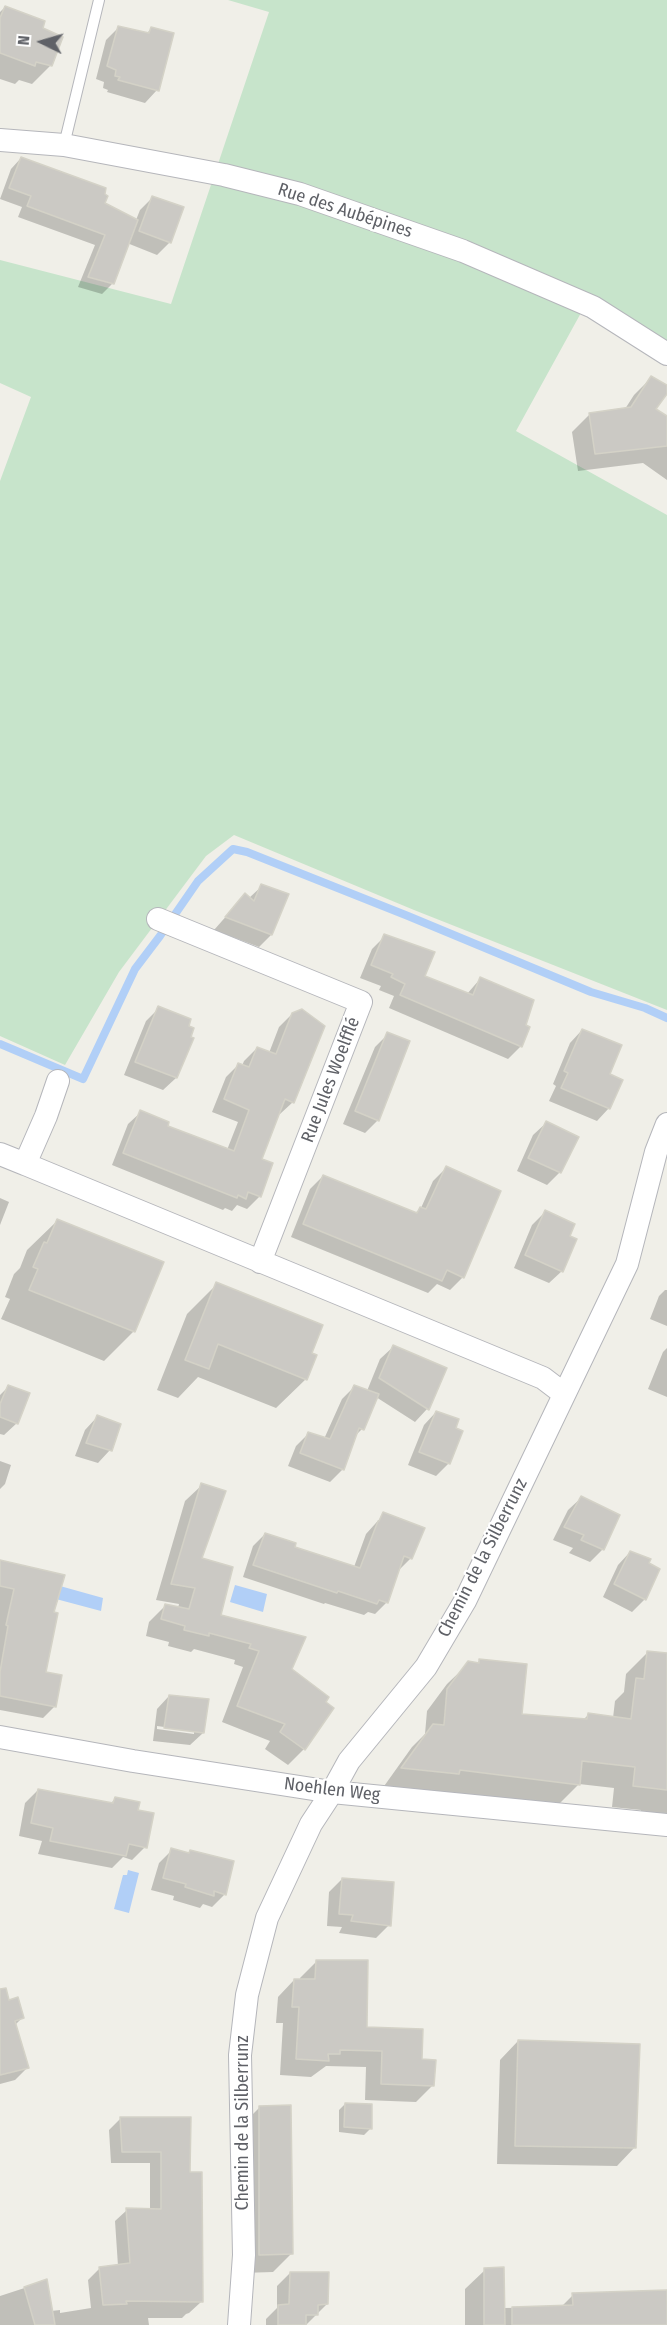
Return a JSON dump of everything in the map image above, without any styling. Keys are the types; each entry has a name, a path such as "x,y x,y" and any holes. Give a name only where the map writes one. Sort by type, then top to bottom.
{"street":[{"name":"Rue des Aubépines","path":"0,140 64,145 224,174 310,198 463,251 582,303 667,354"},
{"name":"Rue Jules Woelfflé","path":"158,919 361,1002 260,1262"},
{"path":"25,1164 58,1081"},
{"name":"Chemin de la Silberrunz","path":"239,2325 244,2255 240,2055 248,1995 267,1918 311,1824 349,1761 426,1667 465,1601 627,1264 656,1152 667,1124"},
{"path":"0,1154 543,1378 564,1394"},
{"name":"Noehlen Weg","path":"0,1737 133,1761 332,1792 667,1825"}],"lane":[{"path":"64,145 99,0"}],"green space":[{"path":"228,0 667,0 667,365 582,311 516,431 667,515 667,1010 414,910 234,835 206,856 119,972 65,1065 0,1036 0,481 31,397 0,383 0,260 171,304 269,12"}],"water":[{"path":"235,1585 267,1594 263,1612 230,1602"},
{"path":"60,1586 103,1598 101,1611 56,1599"},
{"path":"128,1870 139,1873 129,1913 114,1909 123,1875 127,1875"}],"building":[{"path":"5,6 45,21 43,28 63,37 52,66 36,62 35,66 0,53 0,18"},
{"path":"118,26 149,33 151,27 174,33 159,91 118,80 120,77 115,76 116,70 107,66"},
{"path":"21,157 106,188 105,194 108,196 105,203 138,220 114,284 88,277 105,235 27,206 31,196 9,188"},
{"path":"152,196 184,207 171,243 139,231"},
{"path":"651,376 667,385 667,394 656,409 667,416 667,446 595,454 589,413 631,407"},
{"path":"261,884 289,894 272,935 225,917 245,893 254,901"},
{"path":"384,934 435,952 425,976 473,995 480,977 534,1000 526,1025 530,1027 522,1047 400,995 405,984 391,977 393,974 371,965"},
{"path":"158,1006 191,1019 189,1026 194,1028 191,1037 194,1038 177,1078 135,1062"},
{"path":"302,1009 325,1026 294,1103 285,1099 262,1159 273,1163 261,1197 248,1192 246,1199 238,1195 237,1198 123,1153 140,1110 169,1122 168,1126 234,1151 249,1110 224,1099 238,1063 249,1067 257,1047 276,1054 292,1013"},
{"path":"582,1029 622,1045 610,1074 623,1080 610,1109 561,1088 568,1073 564,1071"},
{"path":"387,1032 410,1041 379,1121 355,1111"},
{"path":"546,1121 579,1137 561,1173 528,1158"},
{"path":"446,1166 501,1191 464,1278 447,1270 442,1281 303,1224 323,1175 417,1213 420,1207 426,1209"},
{"path":"545,1210 575,1224 570,1236 577,1239 563,1272 525,1255"},
{"path":"57,1219 164,1262 135,1332 29,1290 38,1269 33,1267"},
{"path":"216,1282 323,1325 312,1353 317,1355 307,1380 218,1344 209,1369 185,1360"},
{"path":"393,1345 447,1368 429,1410 379,1378"},
{"path":"8,1385 30,1393 18,1424 0,1417 0,1404"},
{"path":"354,1385 379,1394 364,1430 359,1428 344,1470 300,1453 308,1432 330,1439"},
{"path":"436,1411 459,1419 456,1428 463,1431 450,1464 419,1452"},
{"path":"97,1415 121,1424 112,1451 86,1443"},
{"path":"201,1483 226,1491 202,1558 233,1567 221,1615 306,1637 292,1669 329,1697 326,1702 334,1708 305,1750 280,1732 285,1724 237,1706 259,1651 249,1648 251,1644 209,1633 209,1636 184,1630 185,1626 161,1619 165,1604 189,1609 195,1588 171,1584"},
{"path":"581,1496 620,1515 604,1550 581,1540 584,1535 564,1527"},
{"path":"383,1512 425,1528 412,1559 404,1556 388,1603 379,1600 377,1604 338,1591 337,1593 253,1565 265,1533 296,1543 295,1547 360,1568"},
{"path":"630,1551 651,1559 649,1563 660,1569 646,1600 614,1584"},
{"path":"0,1560 65,1575 54,1612 58,1613 46,1672 62,1675 56,1707 0,1696 0,1672 8,1626 6,1625 14,1589 0,1586"},
{"path":"647,1651 667,1653 667,1790 633,1786 635,1767 582,1761 580,1785 460,1770 459,1774 401,1768 433,1724 444,1725 447,1689 468,1661 479,1663 479,1659 527,1664 522,1714 587,1719 588,1713 631,1719 636,1678 644,1679"},
{"path":"169,1695 209,1699 204,1733 164,1728"},
{"path":"38,1789 113,1803 115,1797 140,1802 138,1810 154,1813 147,1848 129,1844 126,1856 50,1841 53,1828 31,1823"},
{"path":"171,1848 189,1853 190,1850 234,1861 226,1895 214,1891 214,1896 185,1887 186,1884 163,1878"},
{"path":"342,1878 394,1882 391,1926 351,1921 353,1915 339,1914"},
{"path":"316,1960 368,1960 367,2027 423,2029 422,2059 436,2060 434,2086 381,2084 382,2051 340,2050 340,2054 328,2054 329,2061 296,2059 299,2007 292,2007 294,1979 315,1979"},
{"path":"6,1988 9,2000 18,1997 24,2018 15,2021 29,2068 0,2075 0,1989"},
{"path":"518,2040 640,2044 636,2148 515,2146"},
{"path":"345,2103 372,2104 372,2129 344,2127"},
{"path":"291,2105 293,2254 259,2255 259,2106"},
{"path":"120,2117 191,2117 190,2172 202,2172 203,2302 126,2301 127,2304 103,2305 99,2267 130,2263 126,2208 161,2209 161,2152 122,2152"},
{"path":"504,2267 505,2325 484,2325 484,2268"},
{"path":"290,2272 329,2272 328,2304 318,2305 318,2315 306,2315 306,2325 278,2325 278,2305 289,2304"},
{"path":"47,2279 55,2325 35,2325 24,2287"},
{"path":"667,2290 667,2325 512,2325 512,2307 573,2305 572,2293"}],"waterway":[{"path":"0,1044 83,1079 135,969 198,881 233,849 247,852 408,916 591,992 645,1008 667,1018"}]}
